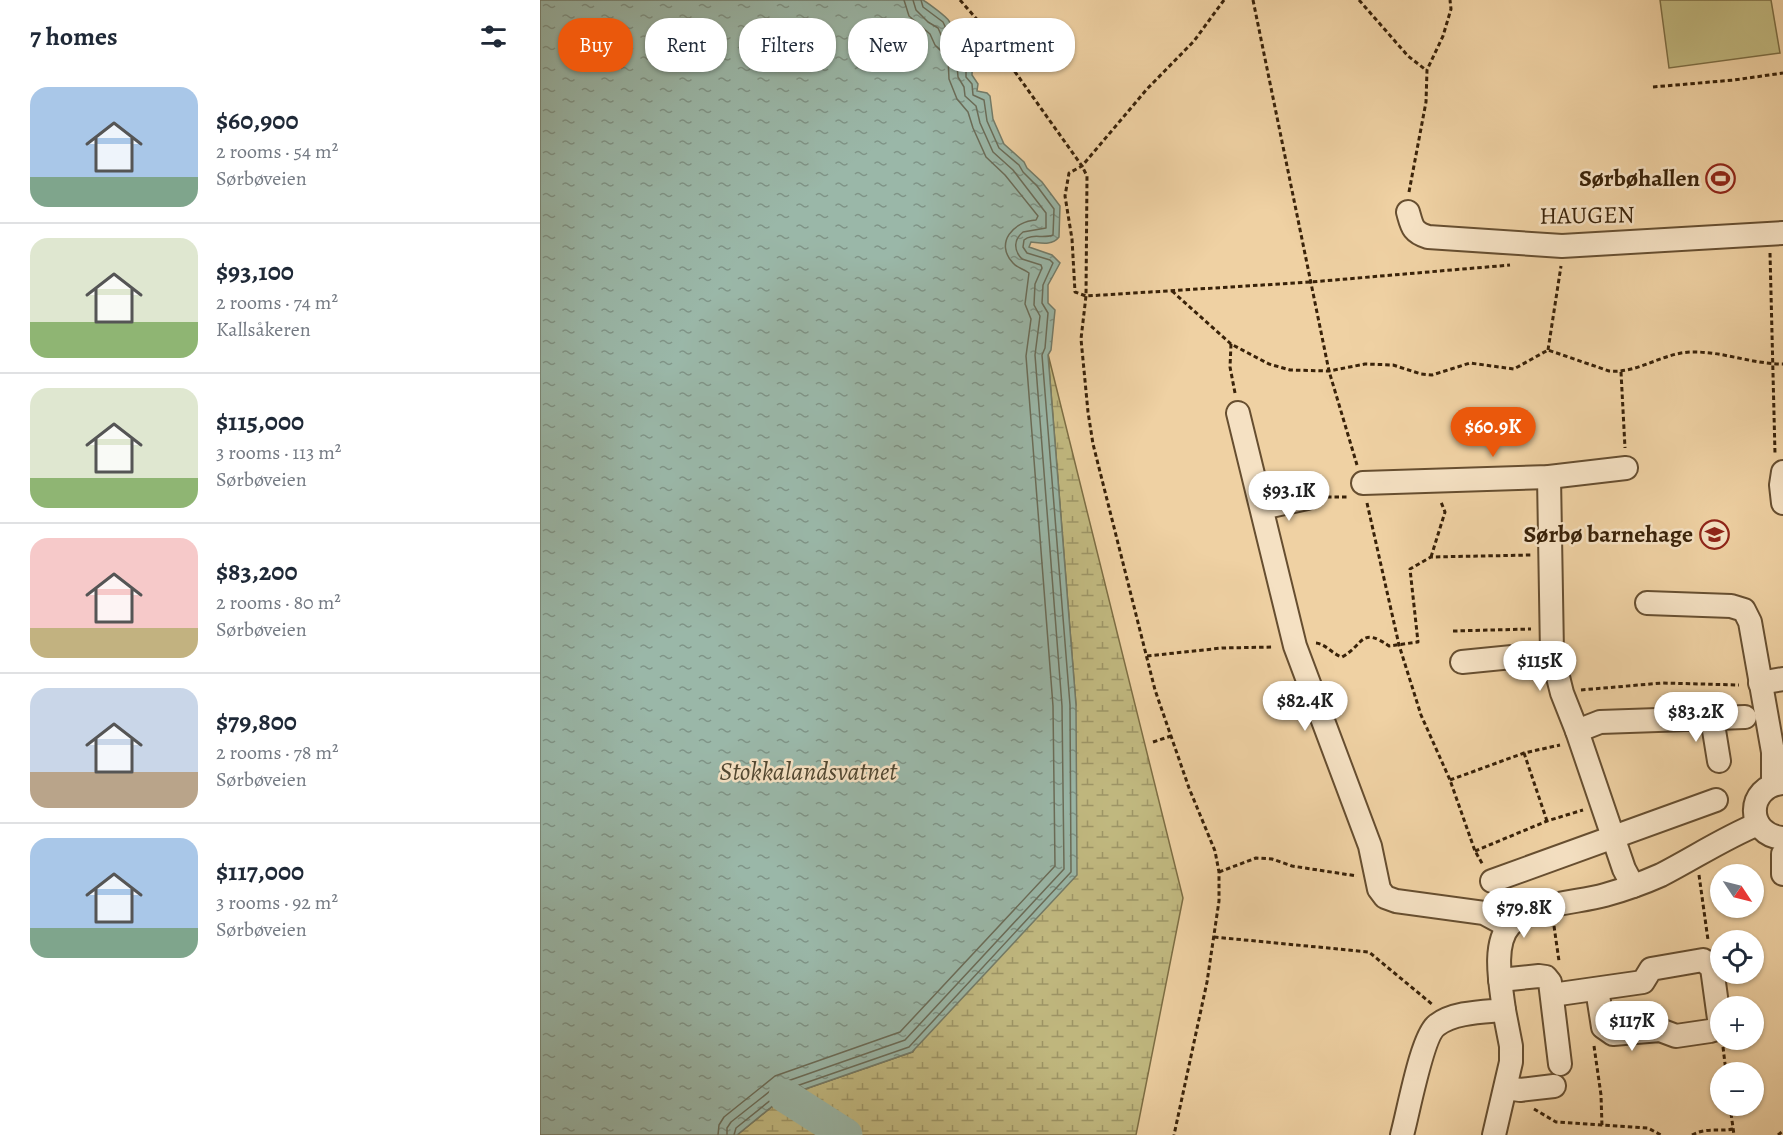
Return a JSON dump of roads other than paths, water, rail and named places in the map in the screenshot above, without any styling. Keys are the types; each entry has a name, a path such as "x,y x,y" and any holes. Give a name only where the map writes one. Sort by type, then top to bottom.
{"street":[{"name":"HAUGEN","path":"1408,212 1412,226 1418,234 1428,237 1562,246 1780,241"},
{"path":"1238,413 1295,646 1370,846 1379,889 1385,897 1396,901 1484,913 1508,926"},
{"path":"1779,464 1783,503"},
{"path":"1364,489 1443,480 1549,477 1626,468"},
{"path":"1549,477 1552,653 1562,693 1613,838 1633,886"},
{"path":"1262,508 1307,498"},
{"path":"1647,603 1731,606 1743,610 1750,622 1778,783 1765,789 1759,796 1755,814 1758,824 1769,835 1783,838"},
{"path":"1462,662 1552,653"},
{"path":"1760,683 1783,679"},
{"path":"1577,731 1600,722 1745,717"},
{"path":"1712,718 1719,761"},
{"path":"1492,881 1716,800"},
{"path":"1494,1135 1506,1088 1511,1046 1504,1010 1499,958 1502,940 1508,926 1522,915 1633,886 1659,875 1730,835 1758,824"},
{"path":"1783,854 1783,874"},
{"path":"1557,995 1642,982 1651,969 1703,960 1712,968 1716,996"},
{"path":"1500,980 1539,976 1546,977 1550,982 1557,995 1560,1064"},
{"path":"1597,989 1603,1028 1613,1034 1660,1030 1676,1036 1710,1031"},
{"path":"1402,1135 1426,1041 1435,1026 1448,1018 1504,1010"},
{"path":"1506,1088 1520,1090 1554,1086"}],"water":[{"name":"Stokkalandsvatnet","path":"540,0 923,0 947,18 940,18 940,72 972,72 978,84 977,91 990,96 993,119 1004,144 1024,162 1060,206 1059,237 1050,243 1031,242 1029,247 1052,255 1060,263 1048,285 1048,303 1055,310 1051,350 1048,355 1076,705 1077,875 912,1052 785,1096 737,1135 540,1135"}],"waterway":[{"path":"785,1096 846,1135"}],"place":[{"name":"Sørbøhallen","path":"1721,178"},
{"name":"Sørbø barnehage","path":"1714,534"}]}
